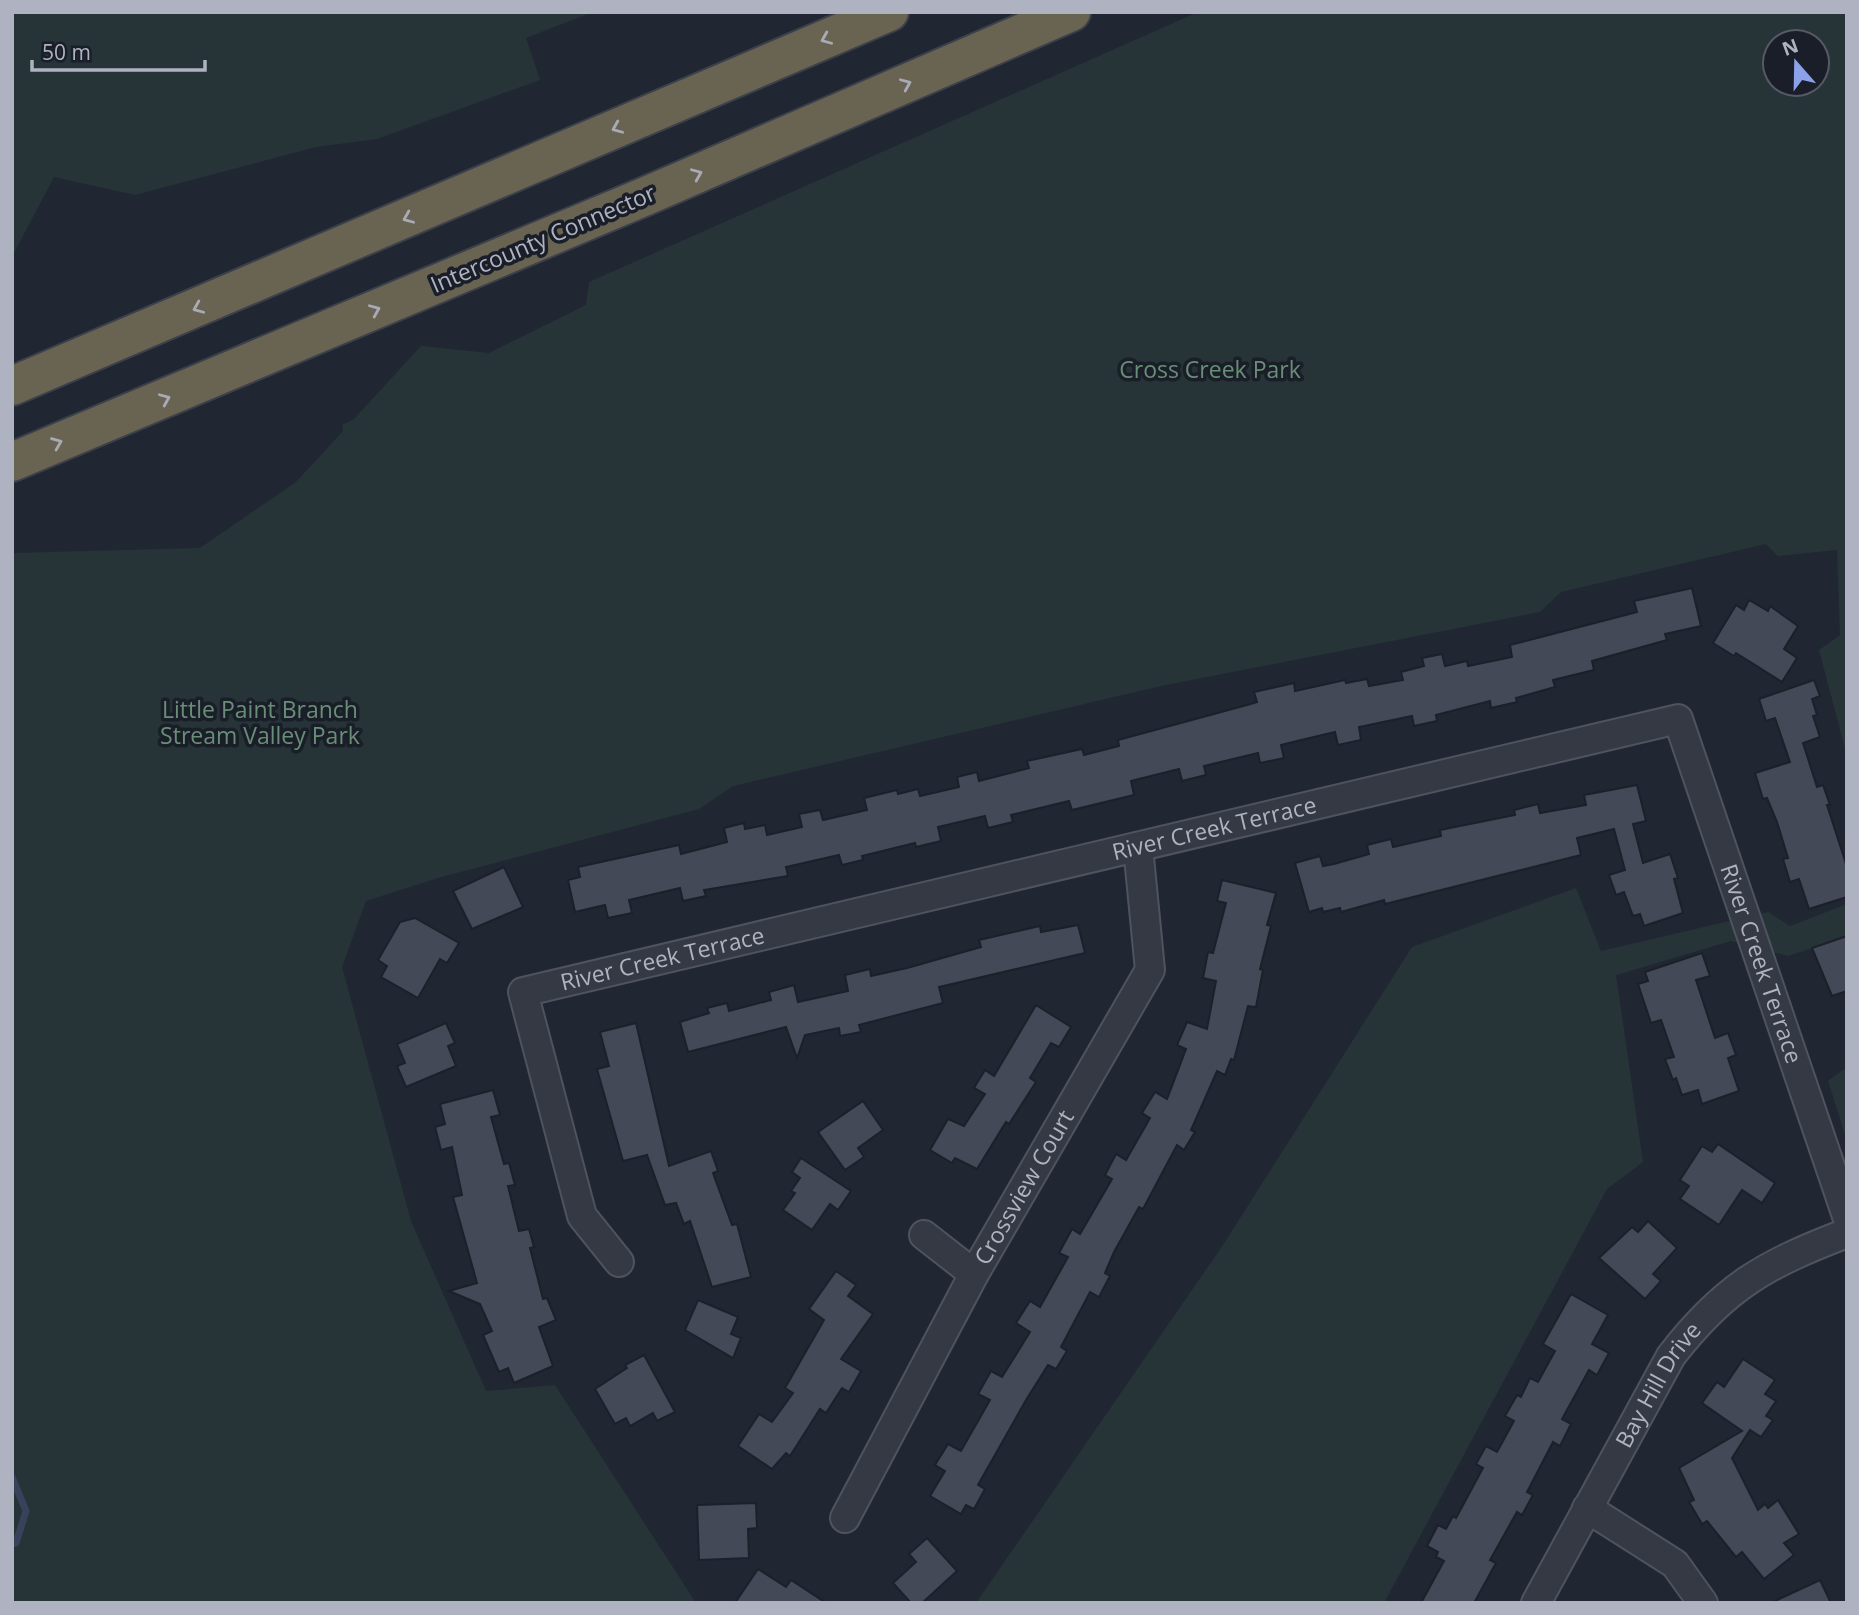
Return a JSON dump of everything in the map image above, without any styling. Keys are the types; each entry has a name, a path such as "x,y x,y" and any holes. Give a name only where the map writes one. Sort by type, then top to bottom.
{"highway":[{"path":"12,386 889,12"},
{"name":"Intercounty Connector","path":"12,461 1071,12"}],"street":[{"name":"River Creek Terrace","path":"620,1262 582,1216 523,992 1678,719 1847,1216"},
{"name":"Crossview Court","path":"845,1518 974,1274 1150,970 1138,847"},
{"name":"Bay Hill Drive","path":"1536,1603 1671,1356 1697,1322 1759,1271 1847,1233"},
{"path":"924,1235 974,1274"},
{"path":"1587,1508 1675,1564 1703,1603"}],"green space":[{"path":"12,12 593,12 526,38 540,80 377,139 316,147 135,195 54,177 12,257"},
{"name":"Cross Creek Park","path":"1198,12 1847,12 1847,756 1819,650 1840,635 1837,550 1778,556 1766,544 1561,592 1540,612 1161,686 733,786 699,809 438,878 366,901 342,967 411,1221 486,1391 555,1385 696,1603 12,1603 12,553 200,548 296,482 343,431 342,425 354,419 421,346 489,353 586,305 589,282"},
{"path":"1576,888 1601,951 1768,912 1790,926 1847,904 1847,937 1788,956 1731,941 1616,975 1643,1162 1607,1189 1384,1603 976,1603 1225,1242 1412,947"},
{"path":"1847,1067 1847,1141 1828,1081"}],"building":[{"path":"1692,588 1701,626 1665,634 1667,640 1592,661 1594,670 1553,680 1555,687 1516,698 1517,702 1491,708 1490,701 1436,715 1437,721 1414,726 1412,716 1359,727 1361,740 1338,745 1335,732 1281,745 1284,758 1260,763 1258,753 1204,766 1206,775 1182,781 1179,769 1131,781 1134,795 1072,810 1069,801 1011,815 1013,822 988,828 985,816 938,827 941,841 916,847 915,843 862,856 863,860 842,865 839,855 786,867 788,876 704,890 706,896 683,901 680,888 629,900 632,913 608,918 605,905 575,912 568,880 580,877 578,867 679,845 681,854 727,842 724,828 744,823 745,829 765,825 767,835 802,827 799,814 820,810 823,820 867,810 864,798 897,790 898,794 918,789 920,796 959,787 957,777 977,772 979,781 1029,768 1027,761 1082,749 1084,755 1119,746 1118,740 1257,702 1254,692 1294,683 1295,691 1345,680 1346,683 1367,679 1369,686 1403,680 1401,672 1424,666 1422,658 1442,654 1445,666 1467,661 1468,666 1512,657 1510,645 1637,612 1634,601"},
{"path":"1749,600 1768,611 1770,606 1798,626 1784,649 1797,658 1782,682 1736,653 1734,656 1713,643 1736,605 1744,610"},
{"path":"1814,680 1820,696 1812,699 1817,715 1813,716 1820,737 1803,743 1817,787 1823,785 1830,805 1827,805 1847,867 1847,897 1809,909 1799,879 1790,882 1783,859 1788,858 1777,822 1767,798 1763,799 1755,773 1790,762 1775,718 1766,721 1759,699"},
{"path":"1637,785 1646,821 1633,824 1643,863 1670,854 1678,878 1674,879 1683,913 1644,926 1640,914 1633,916 1624,892 1616,895 1609,875 1625,870 1614,829 1577,838 1581,855 1385,904 1384,900 1341,912 1340,908 1323,912 1322,908 1309,912 1295,863 1320,856 1323,866 1334,864 1369,854 1367,845 1391,839 1393,847 1441,836 1440,830 1515,815 1514,810 1538,804 1540,813 1586,805 1584,795"},
{"path":"504,867 523,907 472,929 453,891"},
{"path":"1222,880 1276,893 1267,925 1271,926 1260,969 1263,970 1256,1007 1248,1006 1234,1060 1231,1059 1225,1075 1217,1071 1191,1130 1195,1132 1184,1150 1177,1145 1143,1209 1139,1207 1114,1252 1105,1273 1110,1276 1099,1297 1090,1292 1061,1347 1067,1351 1056,1369 1048,1365 978,1485 985,1489 974,1509 966,1505 961,1514 930,1496 945,1471 935,1465 948,1444 961,1451 990,1400 978,1394 991,1371 1002,1377 1030,1332 1016,1323 1030,1301 1040,1307 1068,1257 1059,1253 1072,1229 1080,1234 1112,1179 1105,1175 1116,1154 1126,1160 1150,1118 1142,1113 1155,1092 1167,1099 1186,1049 1177,1045 1187,1022 1207,1029 1216,981 1203,978 1208,952 1213,953 1226,903 1217,901"},
{"path":"415,918 459,943 447,963 440,959 418,998 381,977 387,966 378,960 400,922"},
{"path":"1078,925 1085,953 939,987 943,1003 859,1025 861,1032 840,1036 839,1028 805,1035 797,1058 786,1027 688,1052 680,1022 709,1013 707,1008 727,1003 729,1011 771,1000 769,992 794,985 798,1002 848,991 845,975 870,969 871,976 907,968 981,947 979,940 1040,926 1041,932"},
{"path":"1847,936 1847,991 1832,996 1812,948"},
{"path":"1702,953 1710,976 1696,980 1715,1038 1728,1033 1736,1055 1728,1058 1739,1091 1702,1104 1698,1090 1682,1095 1676,1078 1673,1080 1665,1059 1674,1057 1661,1020 1651,1023 1638,984 1648,981 1645,972"},
{"path":"1036,1005 1071,1027 1059,1047 1051,1043 1030,1078 1036,1082 1009,1124 1006,1122 977,1169 955,1158 952,1163 930,1150 948,1119 964,1126 985,1094 974,1088 985,1070 994,1076"},
{"path":"446,1023 455,1043 448,1046 456,1066 406,1087 397,1066 405,1063 397,1044"},
{"path":"636,1023 669,1166 711,1151 718,1171 713,1173 732,1225 737,1224 751,1277 712,1287 690,1221 684,1224 676,1203 665,1205 647,1155 623,1161 597,1069 609,1066 600,1032"},
{"path":"493,1090 500,1115 491,1117 504,1164 509,1163 515,1185 508,1186 519,1231 529,1229 534,1247 530,1248 543,1299 547,1298 556,1320 539,1327 553,1366 514,1383 508,1368 499,1372 483,1335 492,1331 480,1304 449,1291 477,1283 453,1197 462,1195 452,1147 441,1150 435,1127 445,1124 440,1104"},
{"path":"863,1101 883,1130 858,1148 864,1157 845,1170 818,1132"},
{"path":"1718,1144 1775,1183 1762,1203 1742,1190 1719,1225 1680,1199 1689,1186 1680,1180 1702,1146 1712,1152"},
{"path":"801,1158 851,1191 838,1210 830,1204 812,1230 783,1210 795,1193 791,1191 800,1178 792,1172"},
{"path":"1648,1221 1677,1248 1653,1274 1661,1281 1645,1299 1599,1258 1632,1227 1638,1232"},
{"path":"836,1271 856,1285 848,1296 873,1314 841,1359 861,1371 849,1392 842,1388 826,1413 820,1409 790,1456 786,1453 772,1469 738,1446 759,1414 772,1422 793,1393 785,1388 824,1320 809,1309"},
{"path":"1571,1294 1608,1315 1592,1344 1609,1353 1597,1375 1589,1370 1562,1419 1571,1424 1560,1446 1553,1442 1527,1492 1533,1495 1522,1515 1517,1512 1490,1560 1496,1563 1474,1603 1421,1603 1444,1561 1436,1557 1438,1552 1427,1546 1438,1525 1446,1529 1453,1516 1456,1518 1483,1468 1476,1464 1486,1446 1497,1452 1514,1421 1505,1416 1517,1395 1521,1397 1530,1378 1538,1382 1555,1351 1543,1344"},
{"path":"698,1300 738,1317 731,1334 741,1338 733,1358 685,1330"},
{"path":"644,1355 675,1412 657,1421 653,1413 630,1426 626,1418 615,1424 595,1389 627,1368 625,1365"},
{"path":"1743,1359 1775,1380 1765,1394 1776,1401 1766,1416 1773,1420 1761,1437 1750,1430 1732,1458 1758,1510 1765,1504 1768,1508 1778,1500 1799,1534 1784,1543 1794,1555 1764,1579 1742,1552 1736,1557 1707,1521 1702,1524 1689,1502 1694,1500 1679,1468 1742,1431 1702,1403 1717,1382 1724,1387"},
{"path":"756,1503 757,1528 748,1529 749,1558 699,1560 697,1505"},
{"path":"927,1538 957,1571 922,1603 911,1603 893,1583 916,1562 909,1554"},
{"path":"758,1569 786,1587 791,1580 826,1603 735,1603"},
{"path":"1820,1580 1831,1603 1771,1603"}],"waterway":[{"path":"12,1477 26,1511 16,1543 12,1544"}],"park label":[{"name":"Little Paint Branch Stream Valley Park","path":"260,723"}]}
